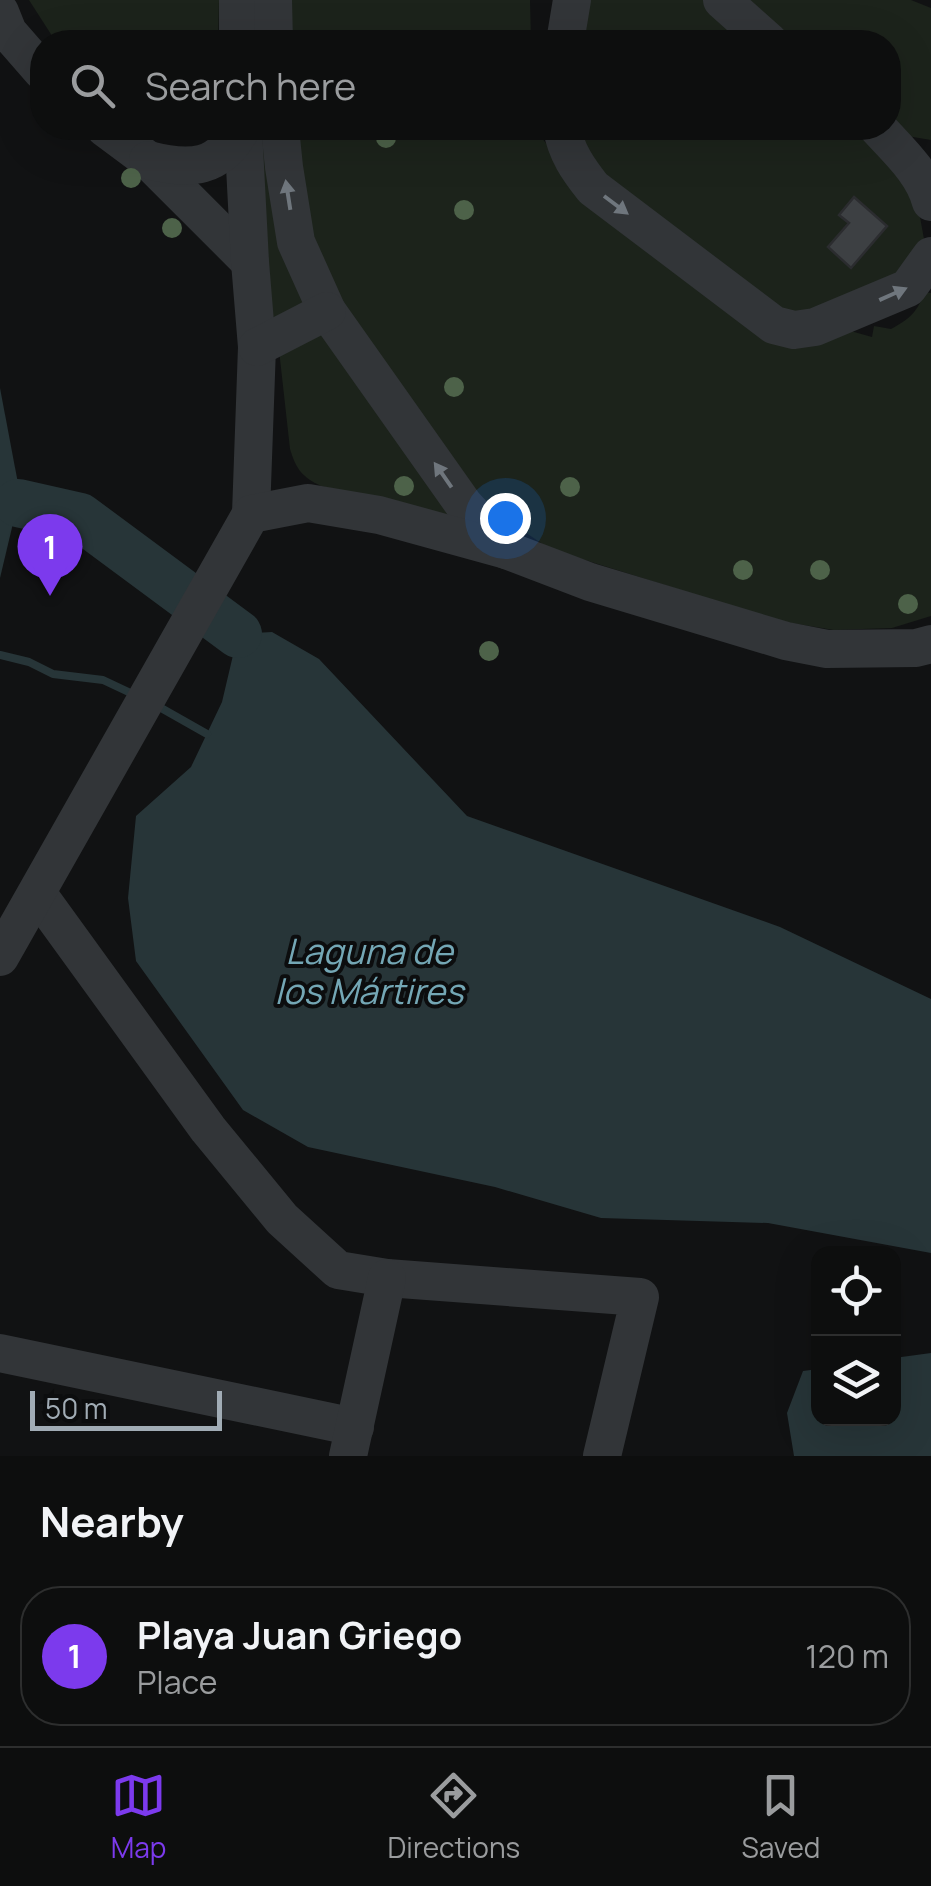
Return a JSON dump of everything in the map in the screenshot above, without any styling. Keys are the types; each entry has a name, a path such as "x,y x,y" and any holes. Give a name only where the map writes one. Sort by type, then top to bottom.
{"street":[{"path":"238,0 238,30"},
{"path":"274,0 274,30"},
{"path":"567,30 572,0"},
{"path":"722,0 756,30"},
{"path":"0,12 8,32 30,57"},
{"path":"122,140 148,160 250,262"},
{"path":"148,160 190,167 214,158 235,140"},
{"path":"0,957 249,517 258,347 243,140"},
{"path":"282,140 296,242 327,311 464,505 506,550"},
{"path":"564,140 574,165 593,188 774,325 794,330 815,327 908,288 931,256"},
{"path":"889,140 916,170 931,202"},
{"path":"258,347 327,311"},
{"path":"249,517 308,503 379,515 506,550 590,582 786,641 828,649 916,648 931,644"},
{"path":"37,892 208,1129 282,1219 338,1270 386,1278 640,1297 602,1456"},
{"path":"0,1353 351,1442 386,1278"}],"shaded area":[{"path":"29,0 219,0 218,30 48,30"},
{"path":"290,0 530,0 531,30 291,30"},
{"path":"583,0 704,0 736,30 579,30"},
{"path":"750,0 911,0 931,8 931,140 907,136 901,127 901,30 781,29"},
{"path":"260,140 314,309 273,325"},
{"path":"297,140 543,140 570,174 715,293 872,337 874,326 891,329 898,325 916,310 925,292 931,293 931,616 892,628 834,630 779,621 550,549 489,508 340,300 318,255 307,217"},
{"path":"583,140 865,140 897,175 918,206 924,239 912,263 893,282 814,315 784,314 616,189 590,156"},
{"path":"326,333 449,515 321,486 297,467 290,449 279,350"}],"water":[{"path":"0,388 20,494 0,578"},
{"name":"Laguna de los Mártires","path":"272,632 319,659 467,816 780,927 931,999 931,1253 768,1223 601,1218 495,1187 308,1147 243,1110 136,961 128,898 136,816 191,767 222,702 238,634"},
{"path":"931,1353 931,1456 794,1456 787,1413 803,1371 811,1370 811,1426 901,1426 901,1357"}],"building":[{"path":"854,197 887,226 851,268 828,247 849,223 839,215"}],"waterway":[{"path":"18,503 80,517 238,634"},
{"path":"0,655 29,662 53,674 103,680 137,696"},
{"path":"154,704 207,734"}],"place":[{"name":"Playa Juan Griego","path":"50,596"}]}
